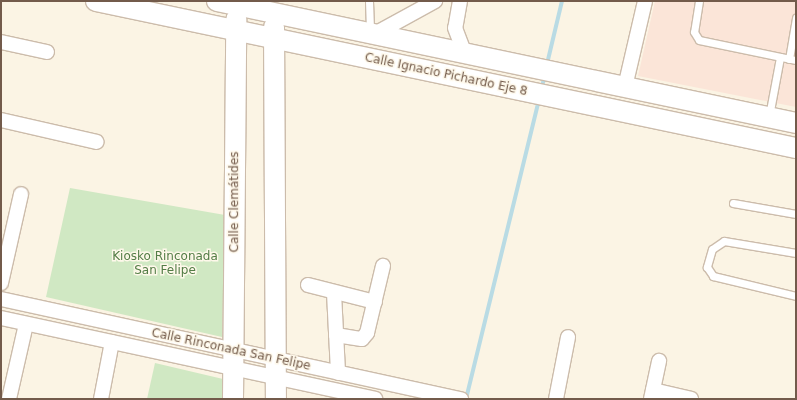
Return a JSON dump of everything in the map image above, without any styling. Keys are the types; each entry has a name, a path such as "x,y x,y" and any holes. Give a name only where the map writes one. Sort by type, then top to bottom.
{"main road":[{"name":"Calle Ignacio Pichardo Eje 8","path":"96,1 796,148"},
{"name":"Calle Ignacio Pichardo Eje 8","path":"217,1 273,7 372,35 625,87 721,109 796,123"},
{"name":"Calle Clemátides","path":"234,399 236,3"},
{"path":"273,7 276,399"},
{"path":"717,132 721,109"}],"street":[{"path":"372,35 435,1"},
{"path":"460,1 455,28 465,54"},
{"path":"625,87 645,1"},
{"path":"1,42 47,52"},
{"path":"1,120 97,142"},
{"path":"1,283 21,194"},
{"path":"336,335 362,339 375,302 383,266"},
{"path":"308,285 334,293 375,302"},
{"path":"334,293 338,373"},
{"name":"Calle Rinconada San Felipe","path":"1,299 234,360"},
{"name":"Calle Rinconada San Felipe","path":"1,318 112,342 234,360 276,368 338,373 461,399"},
{"path":"9,399 26,324"},
{"path":"556,399 568,337"},
{"path":"101,399 112,342"},
{"path":"659,361 652,395 691,399"},
{"name":"Calle Rinconada San Felipe","path":"276,368 366,398"}],"lane":[{"path":"369,1 372,35"},
{"path":"699,1 694,32 699,40 792,60 796,18"},
{"path":"768,118 780,57"},
{"path":"733,203 796,214"},
{"path":"796,253 724,241 712,249 707,267 713,276 796,296"}],"shaded area":[{"path":"655,1 796,1 796,107 638,76"}],"green space":[{"name":"Kiosko Rinconada San Felipe","path":"70,188 225,215 222,337 46,297"},
{"path":"155,363 223,379 223,399 147,399"}],"waterway":[{"path":"547,64 562,1"},
{"path":"541,90 545,75"},
{"path":"466,399 539,100"}]}
